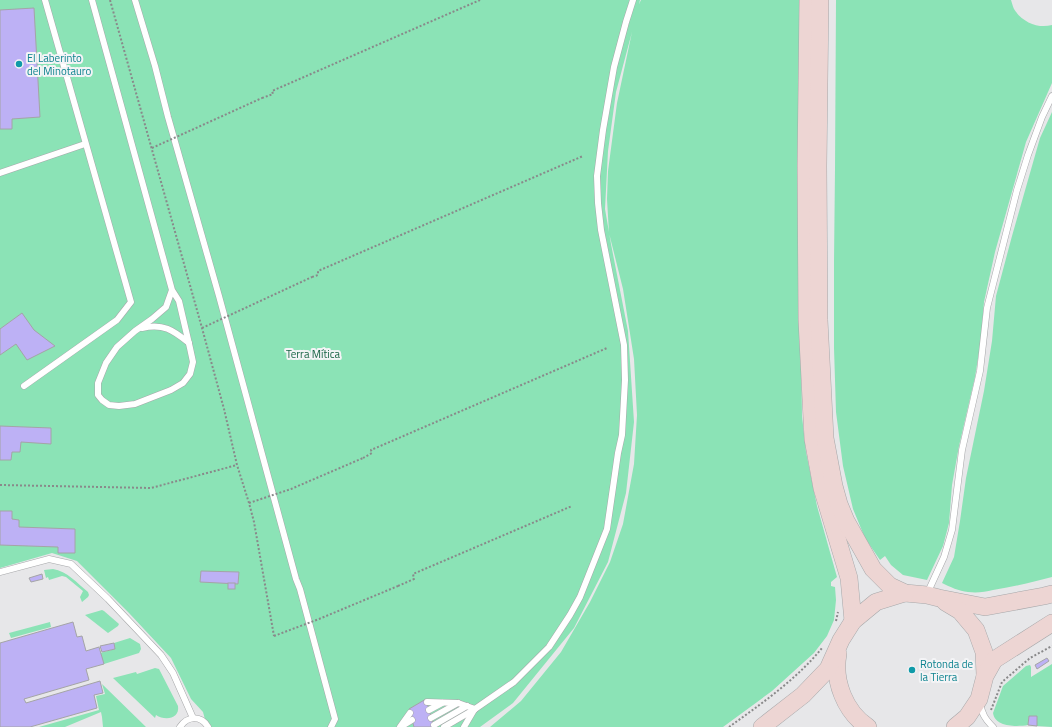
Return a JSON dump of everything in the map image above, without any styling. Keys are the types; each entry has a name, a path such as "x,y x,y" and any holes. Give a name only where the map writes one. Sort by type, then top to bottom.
{"main road":[{"path":"808,0 806,166 807,312 813,440 822,488 849,578 852,621"},
{"path":"820,0 818,166 819,312 825,438 838,504 873,569 890,586 905,593 985,607 1052,594"},
{"path":"762,727 803,695 828,669 833,637 876,602 905,593"},
{"path":"933,597 960,611 976,630 984,652 985,676"},
{"path":"955,727 967,717 979,699 985,676 994,660 1052,623"},
{"path":"833,637 839,685 847,706 862,723 868,727"}],"lane":[{"path":"24,386 117,320 131,302 45,0"},
{"path":"92,0 172,290 179,301 193,362 190,374 183,383 171,390 136,404 119,406 109,405 102,400 98,394 98,383 106,363 117,347 166,307 172,290"},
{"path":"135,0 155,66 300,589 335,719 331,727"},
{"path":"444,727 514,682 549,647 580,597 607,529 622,435 625,380 624,345 601,230 597,176 614,67 633,0"},
{"path":"933,597 952,530 962,450 980,371 987,308 1017,190 1042,117 1052,96"},
{"path":"0,172 85,144"},
{"path":"139,328 156,326 166,328 175,332 189,343"},
{"path":"0,572 49,559 71,564 108,598 161,655 173,673 193,718"},
{"path":"979,699 985,719 993,727"},
{"path":"427,702 458,703 475,708"},
{"path":"430,710 443,703"},
{"path":"431,718 458,703"},
{"path":"434,725 467,706"},
{"path":"464,727 475,708"},
{"path":"400,727 410,713"},
{"path":"180,727 188,719 193,718 198,718 208,727"},
{"path":"400,727 412,720"},
{"path":"458,727 468,721"}],"path":[{"path":"110,0 202,328 224,409 237,465 254,522 274,636 398,586 414,579 413,574 572,506"},
{"path":"152,148 273,94 272,91 480,0"},
{"path":"202,328 318,275 318,272 583,156"},
{"path":"249,503 291,488 363,458 372,453 370,450 607,348"},
{"path":"0,485 151,488 237,465"},
{"path":"729,727 784,685 813,659 833,637 838,609"},
{"path":"985,719 990,712 1002,682 1030,658 1052,646"}],"green space":[{"name":"Terra Mítica","path":"0,0 640,0 639,4 641,0 802,0 800,279 802,416 806,452 817,506 837,577 831,582 831,586 835,587 836,600 834,620 827,636 814,653 772,691 723,727 490,727 521,701 561,652 590,602 610,562 623,524 634,464 637,415 634,359 623,289 609,234 628,331 634,422 626,493 608,562 574,628 513,703 480,727 207,727 203,712 191,699 171,658 77,561 52,553 0,568","holes":["632,32 617,103 608,171 607,199 609,232 605,209 608,151 616,92"]},
{"path":"836,0 1011,0 1014,9 1021,18 1036,25 1052,25 1052,83 1026,142 995,252 984,302 981,340 975,377 959,446 952,485 949,523 943,546 927,580 903,575 891,565 885,556 880,560 865,538 853,509 843,466 836,412 834,348"},
{"path":"1052,112 1052,577 987,591 965,591 955,589 942,583 954,557 966,478 984,391 992,341 996,296 1040,138"},
{"path":"53,569 63,572 72,578 88,592 88,597 82,602 80,597 83,591 66,577 62,576 49,580 48,577 46,578 44,570"},
{"path":"102,610 119,624 108,633 85,615"},
{"path":"50,622 51,627 11,638 9,633"},
{"path":"130,638 140,644 141,649 139,653 104,664 100,653 115,649 114,643"},
{"path":"1052,664 1052,727 1037,726 1037,717 1029,716 1028,725 1018,726 1007,725 995,718 993,713 1003,686 1026,666 1030,665 1031,667 1031,677"},
{"path":"155,668 159,669 178,706 177,714 171,718 164,718 156,715 155,718 113,678 136,672 137,674"},
{"path":"102,684 146,727 103,727 101,712 65,727 39,727 99,710 96,696 105,694"}],"building":[{"name":"El Laberinto del Minotauro","path":"34,8 40,117 12,119 12,129 0,129 0,10"},
{"path":"22,313 34,330 55,346 27,360 16,344 0,355 0,329"},
{"path":"0,426 51,428 51,444 21,442 20,452 12,452 11,460 0,460"},
{"path":"0,511 12,511 12,519 19,520 19,527 75,529 75,553 58,553 58,547 0,545"},
{"path":"201,571 239,572 238,584 200,582"},
{"path":"42,574 43,579 31,582 29,578"},
{"path":"228,583 235,583 235,589 228,589"},
{"path":"73,622 77,637 82,636 86,651 99,647 104,664 86,669 89,680 24,699 26,703 100,681 103,693 94,695 97,708 30,727 0,727 0,643"},
{"path":"114,643 115,649 102,652 100,646"},
{"path":"1047,658 1049,661 1037,669 1035,665"},
{"path":"426,699 434,727 414,727 409,709"},
{"path":"1029,716 1037,716 1037,726 1028,725"}],"place":[{"name":"El Laberinto del Minotauro","path":"19,64"},
{"name":"Rotonda de la Tierra","path":"912,670"}]}
